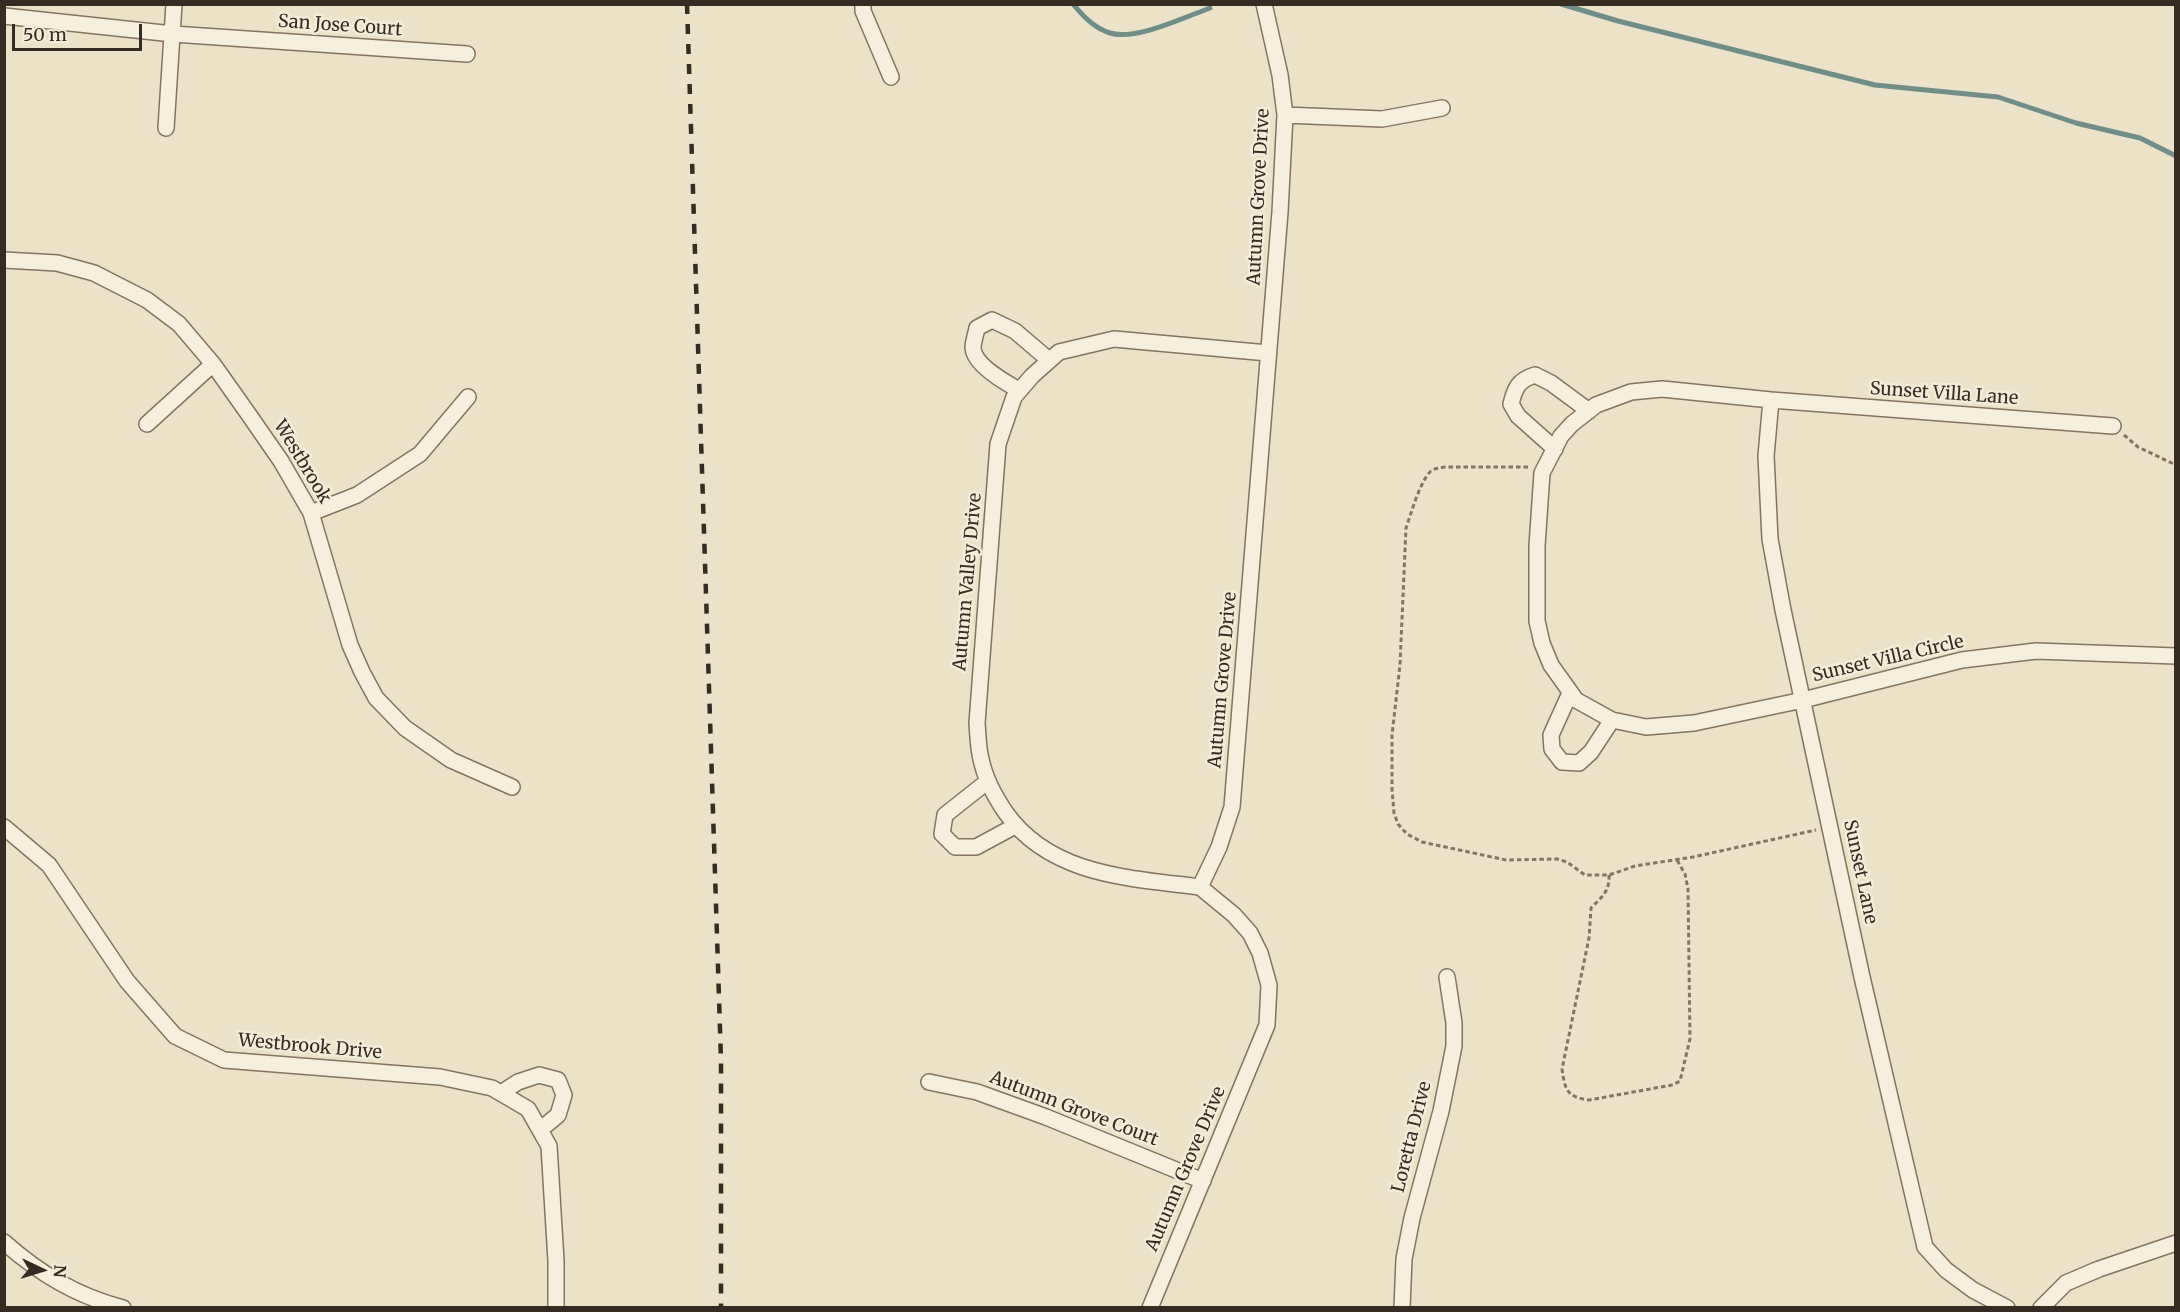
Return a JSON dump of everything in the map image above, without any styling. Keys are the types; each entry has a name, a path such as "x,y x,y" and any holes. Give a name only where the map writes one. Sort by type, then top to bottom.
{"street":[{"path":"166,128 174,4"},
{"path":"863,4 863,11 891,76"},
{"name":"Autumn Grove Drive","path":"1150,1308 1267,1025 1269,985 1260,953 1250,933 1234,915 1200,887 1219,847 1232,807 1280,212 1286,115 1280,75 1264,4"},
{"name":"San Jose Court","path":"4,16 173,34 467,54"},
{"path":"1286,115 1382,118 1442,108"},
{"name":"Westbrook","path":"4,260 57,263 94,273 147,300 179,324 213,364 281,461 311,513 350,645 376,698 405,728 451,760 512,787"},
{"path":"1020,390 1004,382 980,363 973,349 977,328 992,320 1015,331 1049,360"},
{"name":"Autumn Valley Drive","path":"1200,887 1126,878 1077,866 1043,850 1015,826 988,781 981,759 977,723 998,444 1014,397 1032,376 1059,352 1114,339 1268,353"},
{"path":"147,424 213,364"},
{"path":"1555,449 1518,416 1511,404 1515,387 1523,379 1535,375 1551,383 1589,411"},
{"name":"Sunset Villa Circle","path":"1772,400 1662,389 1631,392 1596,405 1572,424 1562,436 1542,473 1537,546 1537,621 1542,643 1551,665 1576,699 1612,720 1646,727 1694,723 1803,700 1962,660 2026,652 2175,656"},
{"path":"311,513 357,495 420,454 468,397"},
{"name":"Sunset Villa Lane","path":"1772,400 2113,426"},
{"name":"Sunset Lane","path":"1772,400 1766,456 1770,539 1862,977 1925,1246 1946,1270 1973,1290 2007,1308"},
{"path":"1570,693 1551,735 1552,749 1562,762 1579,763 1591,752 1612,720"},
{"path":"988,781 945,815 942,834 955,847 976,847 1015,826"},
{"name":"Westbrook Drive","path":"4,827 49,865 127,981 176,1036 224,1060 440,1077 492,1088 528,1109 549,1146 556,1261 555,1308"},
{"name":"Loretta Drive","path":"1402,1308 1404,1259 1412,1218 1441,1111 1454,1046 1454,1023 1447,977"},
{"path":"501,1093 518,1082 539,1075 558,1080 564,1095 558,1115 540,1130"},
{"name":"Autumn Grove Court","path":"929,1082 987,1096 1046,1117 1203,1181"},
{"path":"4,1242 48,1276 94,1300 123,1308"},
{"path":"2041,1308 2066,1283 2175,1243"}],"path":[{"path":"2113,426 2138,447 2175,465"},
{"path":"1545,468 1445,467 1433,469 1422,487 1406,528 1400,664 1392,735 1392,789 1394,813 1398,824 1407,834 1422,842 1506,860 1557,859 1567,862 1585,875 1609,874 1635,866 1677,860 1831,826"},
{"path":"1609,874 1608,891 1591,908 1589,938 1562,1069 1569,1094 1589,1100 1672,1085 1680,1081 1690,1039 1690,1012 1688,889 1686,874 1677,860"}],"waterway":[{"path":"1073,4 1094,25 1120,35 1160,27 1210,8"},
{"path":"1561,4 1618,21 1875,85 1998,97 2076,123 2140,138 2176,156"}],"railway":[{"path":"687,4 721,1060 721,1308"}]}
